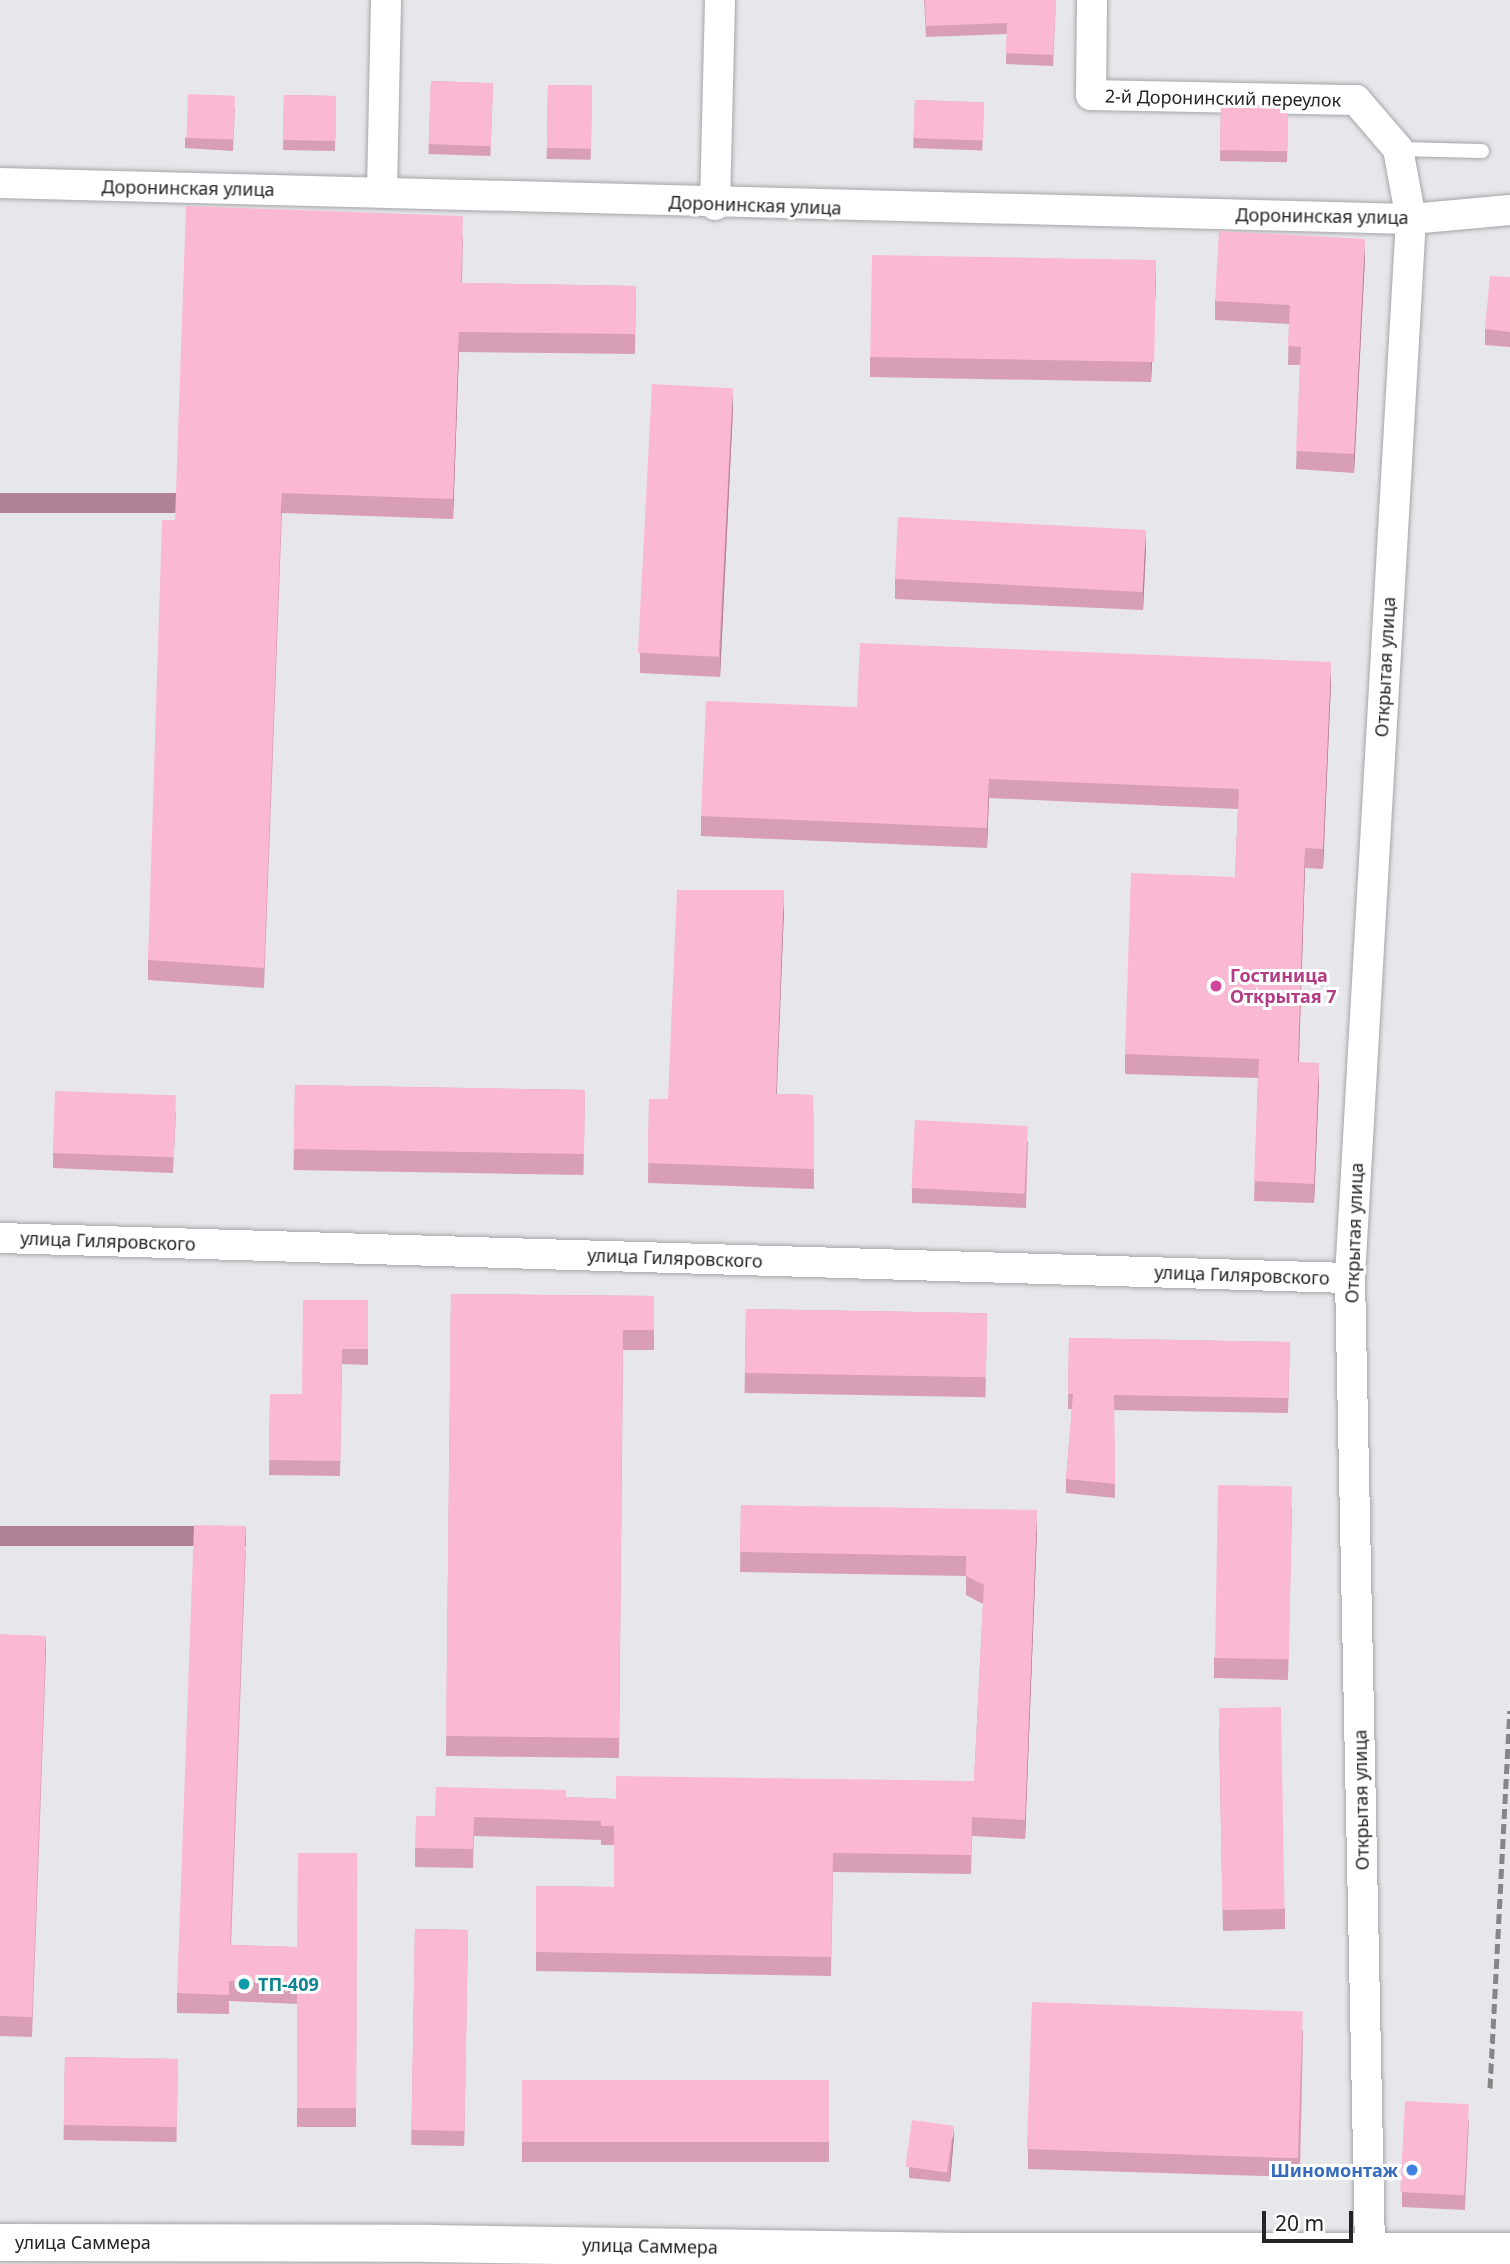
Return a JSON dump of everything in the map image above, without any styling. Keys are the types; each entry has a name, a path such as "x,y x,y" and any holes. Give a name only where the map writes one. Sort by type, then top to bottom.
{"street":[{"path":"382,192 386,0"},
{"path":"715,205 720,0"},
{"name":"2-й Доронинский переулок","path":"1092,0 1091,95 1356,100 1398,149"},
{"path":"1398,149 1411,219"},
{"name":"Доронинская улица","path":"0,183 382,192 715,205 1411,219 1510,210"},
{"name":"Открытая улица","path":"1370,2249 1350,1278 1411,219"},
{"name":"улица Гиляровского","path":"0,1237 1350,1278"},
{"name":"улица Саммера","path":"0,2242 428,2243 963,2251 1510,2251"}],"lane":[{"path":"1398,149 1482,151"}],"building":[{"path":"925,0 1056,0 1053,55 1006,53 1007,23 926,26"},
{"path":"431,81 493,83 491,146 429,144"},
{"path":"548,85 592,86 591,149 547,148"},
{"path":"188,94 235,96 233,140 186,138"},
{"path":"284,95 336,96 335,141 283,140"},
{"path":"915,100 984,102 983,140 914,138"},
{"path":"1221,105 1288,106 1287,151 1220,150"},
{"path":"186,206 463,216 461,283 636,286 635,334 459,332 453,499 282,493 264,968 148,960 162,520 175,520"},
{"path":"1219,231 1365,239 1354,454 1296,451 1301,347 1288,346 1290,305 1215,301"},
{"path":"872,255 1156,260 1154,362 870,357"},
{"path":"1490,276 1510,277 1510,332 1485,329"},
{"path":"652,384 733,388 719,657 638,653"},
{"path":"898,517 1146,530 1142,592 895,579"},
{"path":"860,643 1331,662 1323,849 1305,848 1298,1062 1319,1063 1314,1184 1254,1181 1259,1059 1125,1054 1131,873 1235,877 1239,789 989,779 987,828 701,816 706,701 857,707"},
{"path":"677,890 784,890 776,1094 813,1095 814,1169 648,1163 649,1099 668,1099"},
{"path":"295,1085 585,1090 584,1154 294,1149"},
{"path":"55,1091 176,1095 174,1157 53,1153"},
{"path":"915,1120 1028,1126 1024,1194 911,1188"},
{"path":"451,1294 654,1296 654,1330 623,1330 619,1738 446,1736"},
{"path":"303,1300 368,1300 368,1349 342,1349 340,1461 269,1460 270,1394 302,1394"},
{"path":"746,1309 987,1313 986,1377 745,1373"},
{"path":"1069,1338 1290,1342 1288,1398 1114,1395 1115,1484 1066,1479 1073,1394 1068,1394"},
{"path":"1218,1485 1292,1486 1289,1659 1215,1658"},
{"path":"741,1505 1037,1510 1025,1820 972,1817 971,1855 833,1853 831,1957 536,1952 536,1886 614,1887 614,1826 601,1826 601,1821 474,1817 473,1849 415,1848 416,1816 435,1816 436,1787 566,1790 566,1797 616,1799 616,1776 974,1781 984,1585 966,1576 966,1556 740,1552"},
{"path":"194,1525 246,1526 230,1945 297,1947 298,1853 357,1853 356,2108 297,2108 297,1984 229,1981 229,1995 177,1993"},
{"path":"0,1634 46,1636 32,2017 0,2016"},
{"path":"1281,1707 1285,1909 1223,1910 1219,1708"},
{"path":"415,1929 468,1930 464,2131 411,2130"},
{"path":"1032,2002 1303,2011 1298,2158 1027,2149"},
{"path":"65,2057 178,2059 177,2127 64,2125"},
{"path":"522,2080 829,2080 829,2142 522,2142"},
{"path":"1405,2101 1469,2104 1464,2195 1400,2192"},
{"path":"912,2120 954,2126 947,2172 905,2167"}],"railway":[{"path":"1490,2088 1510,1711"}],"place":[{"name":"Гостиница Открытая 7","path":"1216,986"},
{"name":"ТП-409","path":"244,1984"},
{"name":"Шиномонтаж","path":"1412,2170"}]}
